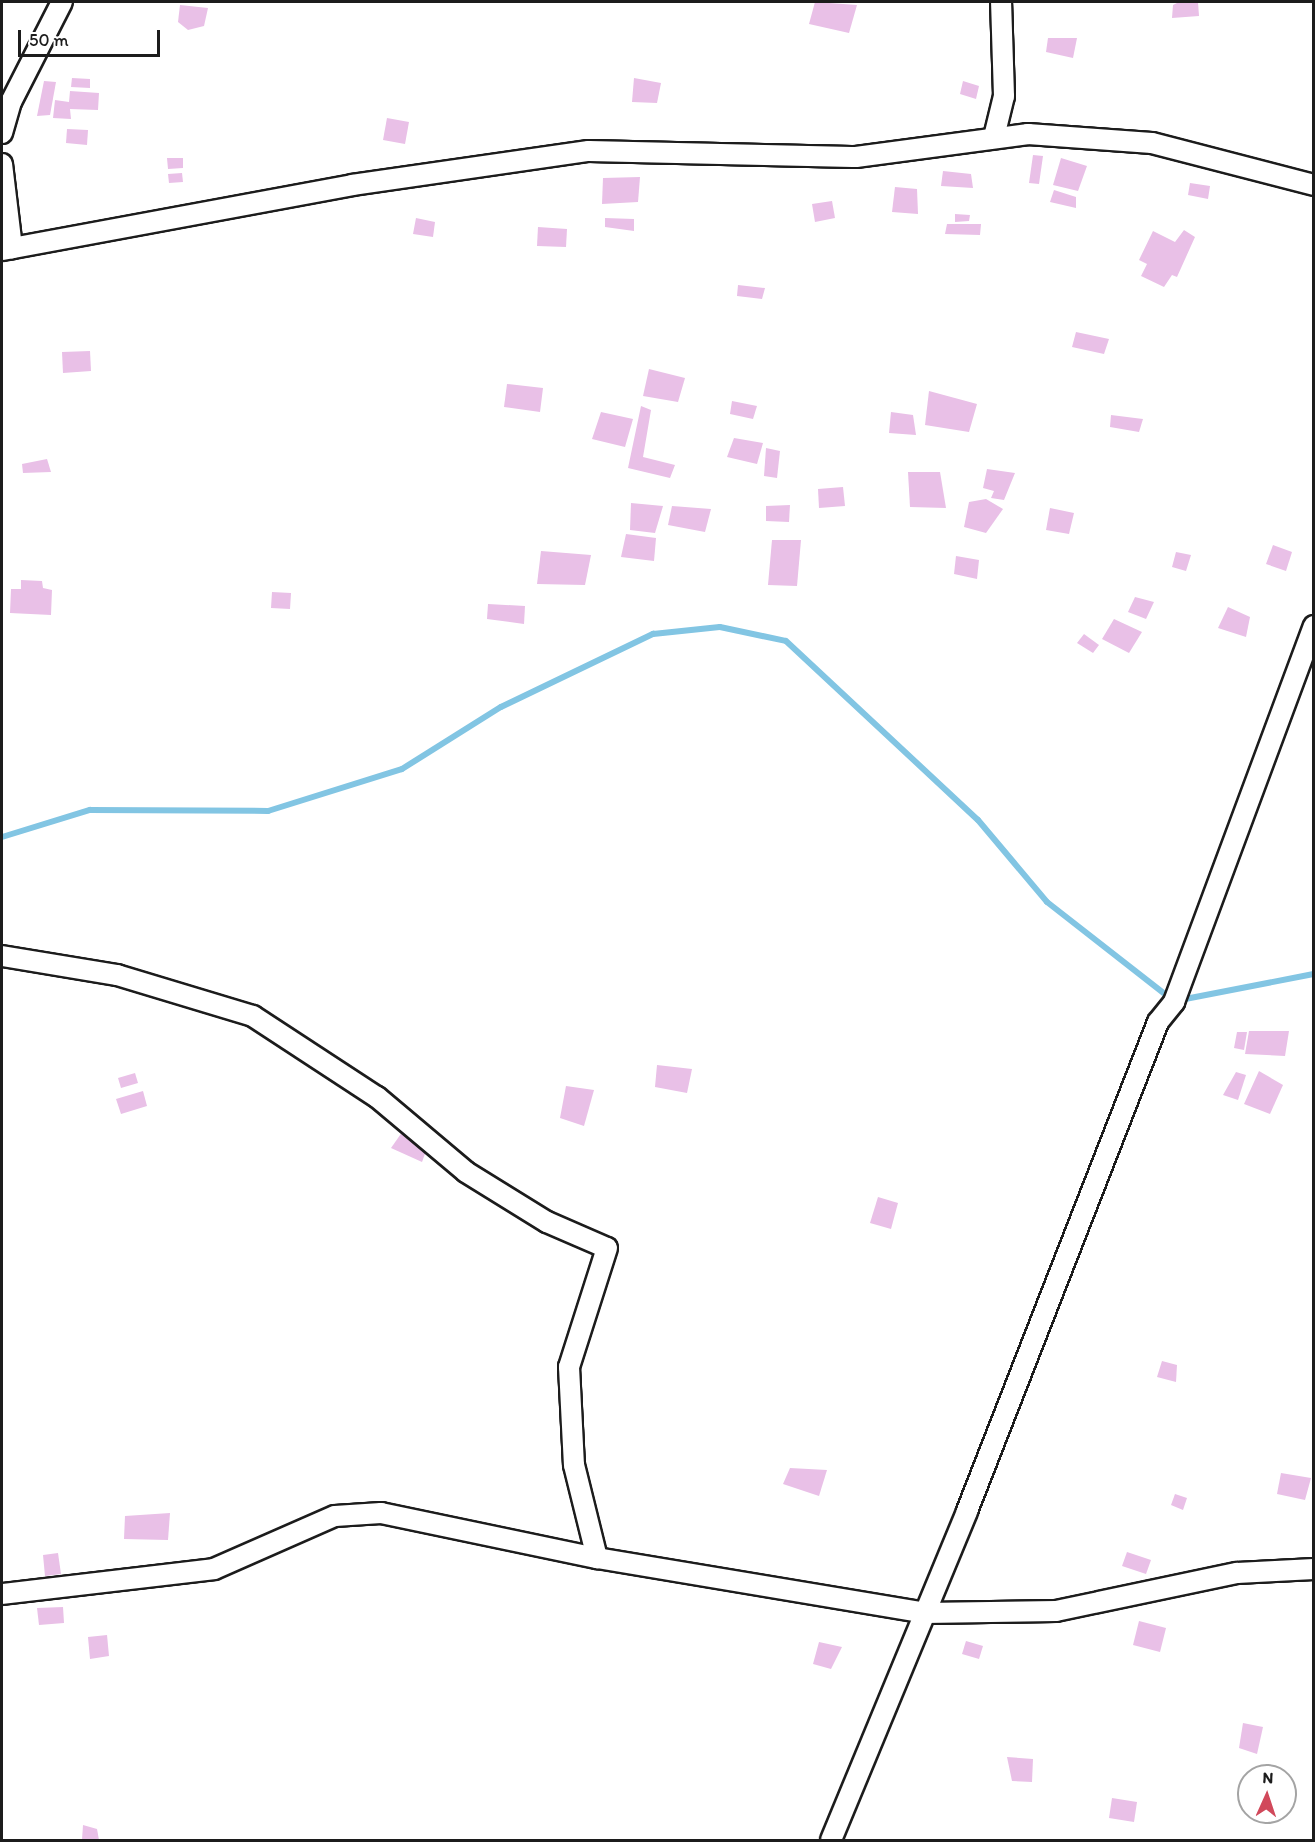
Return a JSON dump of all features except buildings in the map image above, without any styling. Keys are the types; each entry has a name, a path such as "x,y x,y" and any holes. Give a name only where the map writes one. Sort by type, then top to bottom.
{"street":[{"path":"2,133 11,102 62,2"},
{"path":"994,136 1004,96 1001,2"},
{"path":"2,164 7,249 352,185 590,151 856,158 994,136 1152,143 1314,185"},
{"path":"831,1840 925,1613 1158,1022 1174,1002 1314,626"},
{"path":"2,956 117,975 253,1016 377,1097 466,1172 548,1222 607,1248 569,1367 574,1465 597,1558"},
{"path":"2,1594 214,1569 335,1516 381,1513 597,1558 925,1613 1056,1611 1237,1573 1314,1569"}],"waterway":[{"path":"2,837 90,810 268,811 402,769 501,707 653,634 720,627 786,641 978,820 1047,902 1171,999"},
{"path":"1180,1000 1314,974"}]}
